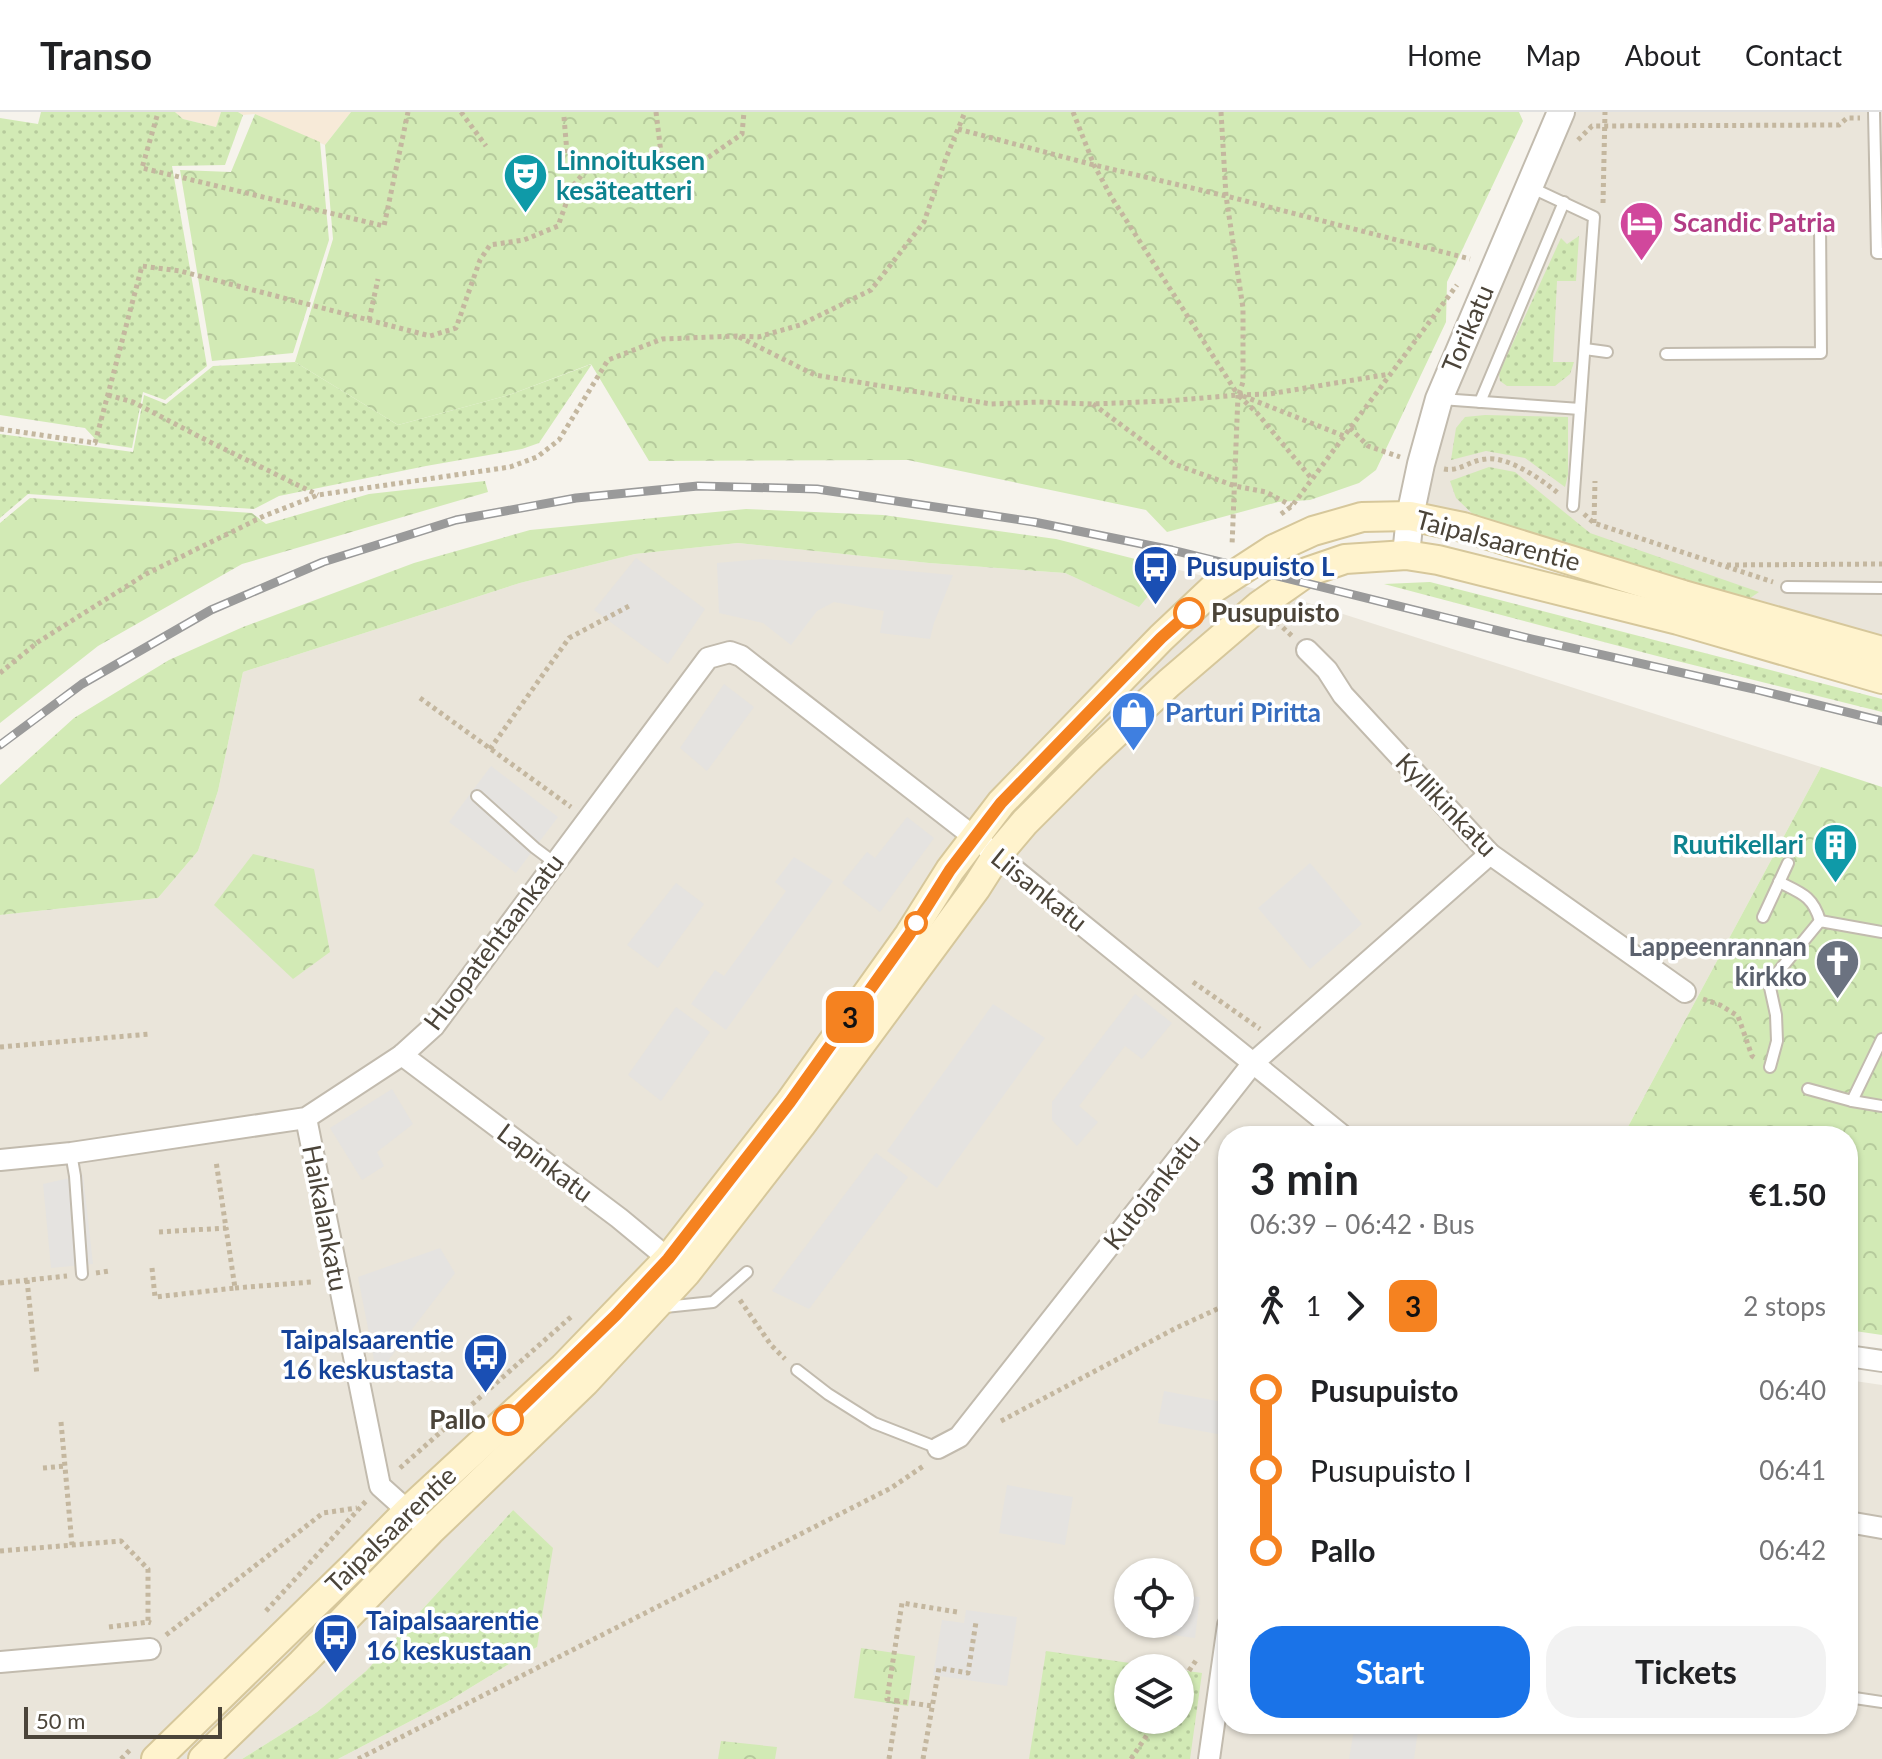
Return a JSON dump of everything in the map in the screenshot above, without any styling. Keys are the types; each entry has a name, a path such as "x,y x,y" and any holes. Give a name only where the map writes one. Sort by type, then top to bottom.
{"main road":[{"name":"Taipalsaarentie","path":"203,1759 302,1663 430,1531 585,1382 654,1308 677,1266 974,837 1001,803 1125,674 1214,588 1274,549 1313,531 1362,517 1410,516 1463,527 1683,595 1882,651"},
{"name":"Taipalsaarentie","path":"156,1759 408,1511 677,1266 801,1125 997,855 1025,822 1169,683 1260,605 1307,572 1345,559 1406,555 1438,560 1678,620 1882,679"}],"street":[{"name":"Torikatu","path":"1406,555 1421,464 1439,399 1561,112"},
{"name":"Kyllikinkatu","path":"1307,650 1327,670 1343,695 1490,854 1685,992"},
{"name":"Liisankatu","path":"730,652 741,656 997,855 1331,1126"},
{"name":"Huopatehtaankatu","path":"0,1160 71,1153 306,1118 402,1055 434,1026 708,658 730,652"},
{"name":"Kutojankatu","path":"938,1448 959,1437 1253,1063 1490,854"},
{"name":"Lapinkatu","path":"402,1055 619,1218 677,1266"},
{"name":"Haikalankatu","path":"306,1118 380,1486 430,1531"},
{"path":"1858,1357 1882,1361"},
{"path":"1858,1524 1882,1528"},
{"path":"0,1662 150,1649"},
{"path":"1209,1759 1218,1696"}],"lane":[{"path":"1874,115 1877,253 1882,253"},
{"path":"1528,186 1594,217 1573,506"},
{"path":"1480,402 1564,202"},
{"path":"1666,354 1821,353 1820,221"},
{"path":"1585,349 1607,352"},
{"path":"1439,399 1580,409"},
{"path":"1787,587 1882,588"},
{"path":"477,796 555,863"},
{"path":"1763,917 1788,863"},
{"path":"1779,882 1806,896 1816,906 1820,921"},
{"path":"1820,921 1882,932"},
{"path":"1770,1067 1777,1041 1776,1015 1769,983 1820,921"},
{"path":"1852,1101 1882,1039"},
{"path":"1808,1089 1882,1106"},
{"path":"71,1153 82,1274"},
{"path":"654,1308 713,1302 747,1272"},
{"path":"797,1370 874,1423 938,1448"},
{"path":"1858,1698 1882,1702"}],"path":[{"path":"157,116 142,168 384,226 408,112"},
{"path":"461,112 486,146"},
{"path":"656,112 662,161"},
{"path":"0,429 95,443 142,266 180,271 430,336 456,328 480,260 490,245 524,240 558,226 572,187 587,169 662,161 703,161 742,134 744,112"},
{"path":"0,673 38,642 146,574 264,516 318,495 510,467 537,457 559,440 608,360 662,339 758,337 800,325 871,290 924,222 965,112"},
{"path":"1073,112 1094,165 1112,198 1238,395 1312,479"},
{"path":"1221,112 1226,196 1243,308 1243,382 1238,395 1232,551"},
{"path":"1550,136 1572,145 1592,126 1839,125 1847,118 1874,115"},
{"path":"564,117 567,153"},
{"path":"958,129 1471,260"},
{"path":"369,320 378,279"},
{"path":"737,336 815,375 991,404 1092,404 1269,394 1390,374"},
{"path":"108,395 133,402 318,495"},
{"path":"1238,395 1344,436"},
{"path":"1092,404 1174,464 1235,486 1266,492 1292,506"},
{"path":"1723,565 1882,564"},
{"path":"490,749 569,638 631,605"},
{"path":"420,698 588,819"},
{"path":"1185,976 1257,1029 1264,1029"},
{"path":"1685,992 1720,1005 1738,1016 1752,1056 1770,1067"},
{"path":"0,1047 150,1034"},
{"path":"216,1161 235,1288"},
{"path":"159,1232 226,1228"},
{"path":"152,1268 155,1297 311,1282"},
{"path":"0,1283 109,1271"},
{"path":"27,1280 37,1375"},
{"path":"744,1306 771,1345"},
{"path":"959,1437 990,1427 1218,1309"},
{"path":"61,1422 72,1545"},
{"path":"358,1759 891,1488 923,1467 938,1448"},
{"path":"398,1455 411,1458"},
{"path":"43,1468 65,1466"},
{"path":"150,1649 323,1513 359,1508"},
{"path":"0,1551 121,1541 148,1569 148,1622"},
{"path":"932,1706 887,1699 902,1603 957,1612"},
{"path":"923,1759 939,1668 968,1673 976,1622"},
{"path":"1194,1663 1197,1659"},
{"path":"889,1759 898,1701"},
{"path":"1131,1759 1148,1734"}],"shaded area":[{"path":"175,112 221,112 216,127 183,119"},
{"path":"238,112 351,112 325,145 255,114"},
{"path":"1561,112 1882,112 1882,651 1410,516 1421,464"},
{"path":"738,543 929,563 1065,573 1139,606 1154,589 1155,564 1296,599 1821,767 1628,1126 1218,1126 1218,1734 1858,1734 1858,1381 1882,1385 1882,1759 338,1759 447,1702 537,1647 513,1510 366,1671 317,1712 242,1759 0,1759 0,915 158,898 198,851 218,791 243,672 520,583 635,554"},
{"path":"636,558 705,609 668,664 594,610"},
{"path":"762,559 953,575 930,639 880,633 884,611 834,602 817,611 791,645 763,623 719,613 717,563"},
{"path":"724,684 754,707 707,771 680,748"},
{"path":"491,766 558,817 516,873 449,822"},
{"path":"907,817 934,838 880,912 842,883 867,852 875,858"},
{"path":"794,857 833,881 726,1030 691,1004 715,970 724,976 786,891 775,882"},
{"path":"1310,863 1362,924 1310,969 1258,908"},
{"path":"676,883 704,904 658,968 627,945"},
{"path":"1135,994 1172,1023 1142,1059 1125,1046 1079,1106 1098,1122 1077,1146 1052,1120 1052,1102"},
{"path":"993,1004 1045,1038 937,1188 887,1151"},
{"path":"676,1007 710,1032 661,1101 628,1075"},
{"path":"392,1089 413,1124 377,1152 384,1166 362,1180 330,1128"},
{"path":"876,1153 908,1177 809,1309 772,1291"},
{"path":"83,1175 93,1264 51,1268 43,1184"},
{"path":"440,1248 455,1273 377,1375 358,1277"},
{"path":"1164,1391 1218,1401 1218,1434 1158,1423"},
{"path":"1007,1485 1073,1497 1065,1545 999,1533"},
{"path":"1194,1596 1200,1597 1194,1638"},
{"path":"966,1610 1017,1617 1007,1686 933,1675 942,1620 964,1623"},
{"path":"1353,1734 1418,1734 1414,1759 1349,1759"}],"green space":[{"path":"41,112 175,112 183,119 216,127 221,112 243,115 225,165 172,166 207,366 165,400 143,392 132,448 99,443 85,428 0,415 0,118 38,124"},
{"name":"Pusupuisto","path":"351,112 1519,112 1523,121 1447,282 1446,322 1376,470 1359,483 1310,500 1278,502 1167,532 1146,510 908,460 649,461 591,364 509,395 398,425 295,362 333,239 325,145"},
{"path":"255,114 320,142 329,240 293,353 212,361 180,170 231,172"},
{"path":"1579,236 1576,281 1557,281 1553,362 1574,362 1570,374 1555,386 1507,386 1500,381 1499,373 1561,238 1567,244"},
{"path":"295,362 398,425 509,395 592,364 539,443 522,449 279,496 254,509 28,494 0,518 0,434 133,452 144,395 166,404 213,366"},
{"path":"1465,417 1568,417 1568,475 1565,487 1525,458 1486,451 1451,460 1456,428"},
{"path":"1489,467 1515,472 1590,533 1759,592 1740,605 1479,520 1456,498 1450,481"},
{"path":"485,481 488,492 242,564 98,646 0,723 0,523 30,498 252,513 266,524 369,494"},
{"path":"746,509 883,515 1056,539 1155,564 1154,589 1139,607 1065,573 929,563 738,543 635,554 520,583 243,672 218,791 198,851 158,898 0,915 0,785 74,718 169,660 243,627 414,563 530,530"},
{"path":"1430,582 1882,699 1882,712 1384,584"},
{"path":"1821,767 1882,787 1882,1335 1858,1331 1858,1126 1628,1126"},
{"path":"253,854 314,869 330,952 293,979 214,905"},
{"path":"513,1510 553,1548 537,1647 447,1702 338,1759 242,1759 317,1712 366,1671"},
{"path":"861,1648 915,1656 908,1706 854,1698"},
{"path":"1046,1651 1114,1661 1114,1734 1193,1734 1190,1759 1029,1759"},
{"path":"1194,1672 1202,1673 1194,1730"},
{"path":"721,1741 777,1747 775,1759 718,1759"}],"railway":[{"path":"0,745 82,684 211,610 323,562 456,520 576,498 698,486 817,489 1034,522 1172,550 1882,721"}],"bus line":[{"name":"3","path":"508,1420 616,1315 668,1259 790,1102 909,935 950,870 1001,803 1189,613"}],"place":[{"name":"Linnoituksen kesäteatteri","path":"525,215"},
{"name":"Scandic Patria","path":"1642,262"},
{"name":"Pusupuisto L","path":"1155,606"},
{"name":"Pusupuisto","path":"1189,613"},
{"name":"Parturi Piritta","path":"1134,752"},
{"name":"Ruutikellari","path":"1835,884"},
{"name":"Lappeenrannan kirkko","path":"1838,1001"},
{"name":"Taipalsaarentie 16 keskustasta","path":"485,1394"},
{"name":"Pallo","path":"508,1420"},
{"name":"Taipalsaarentie 16 keskustaan","path":"335,1675"}]}
